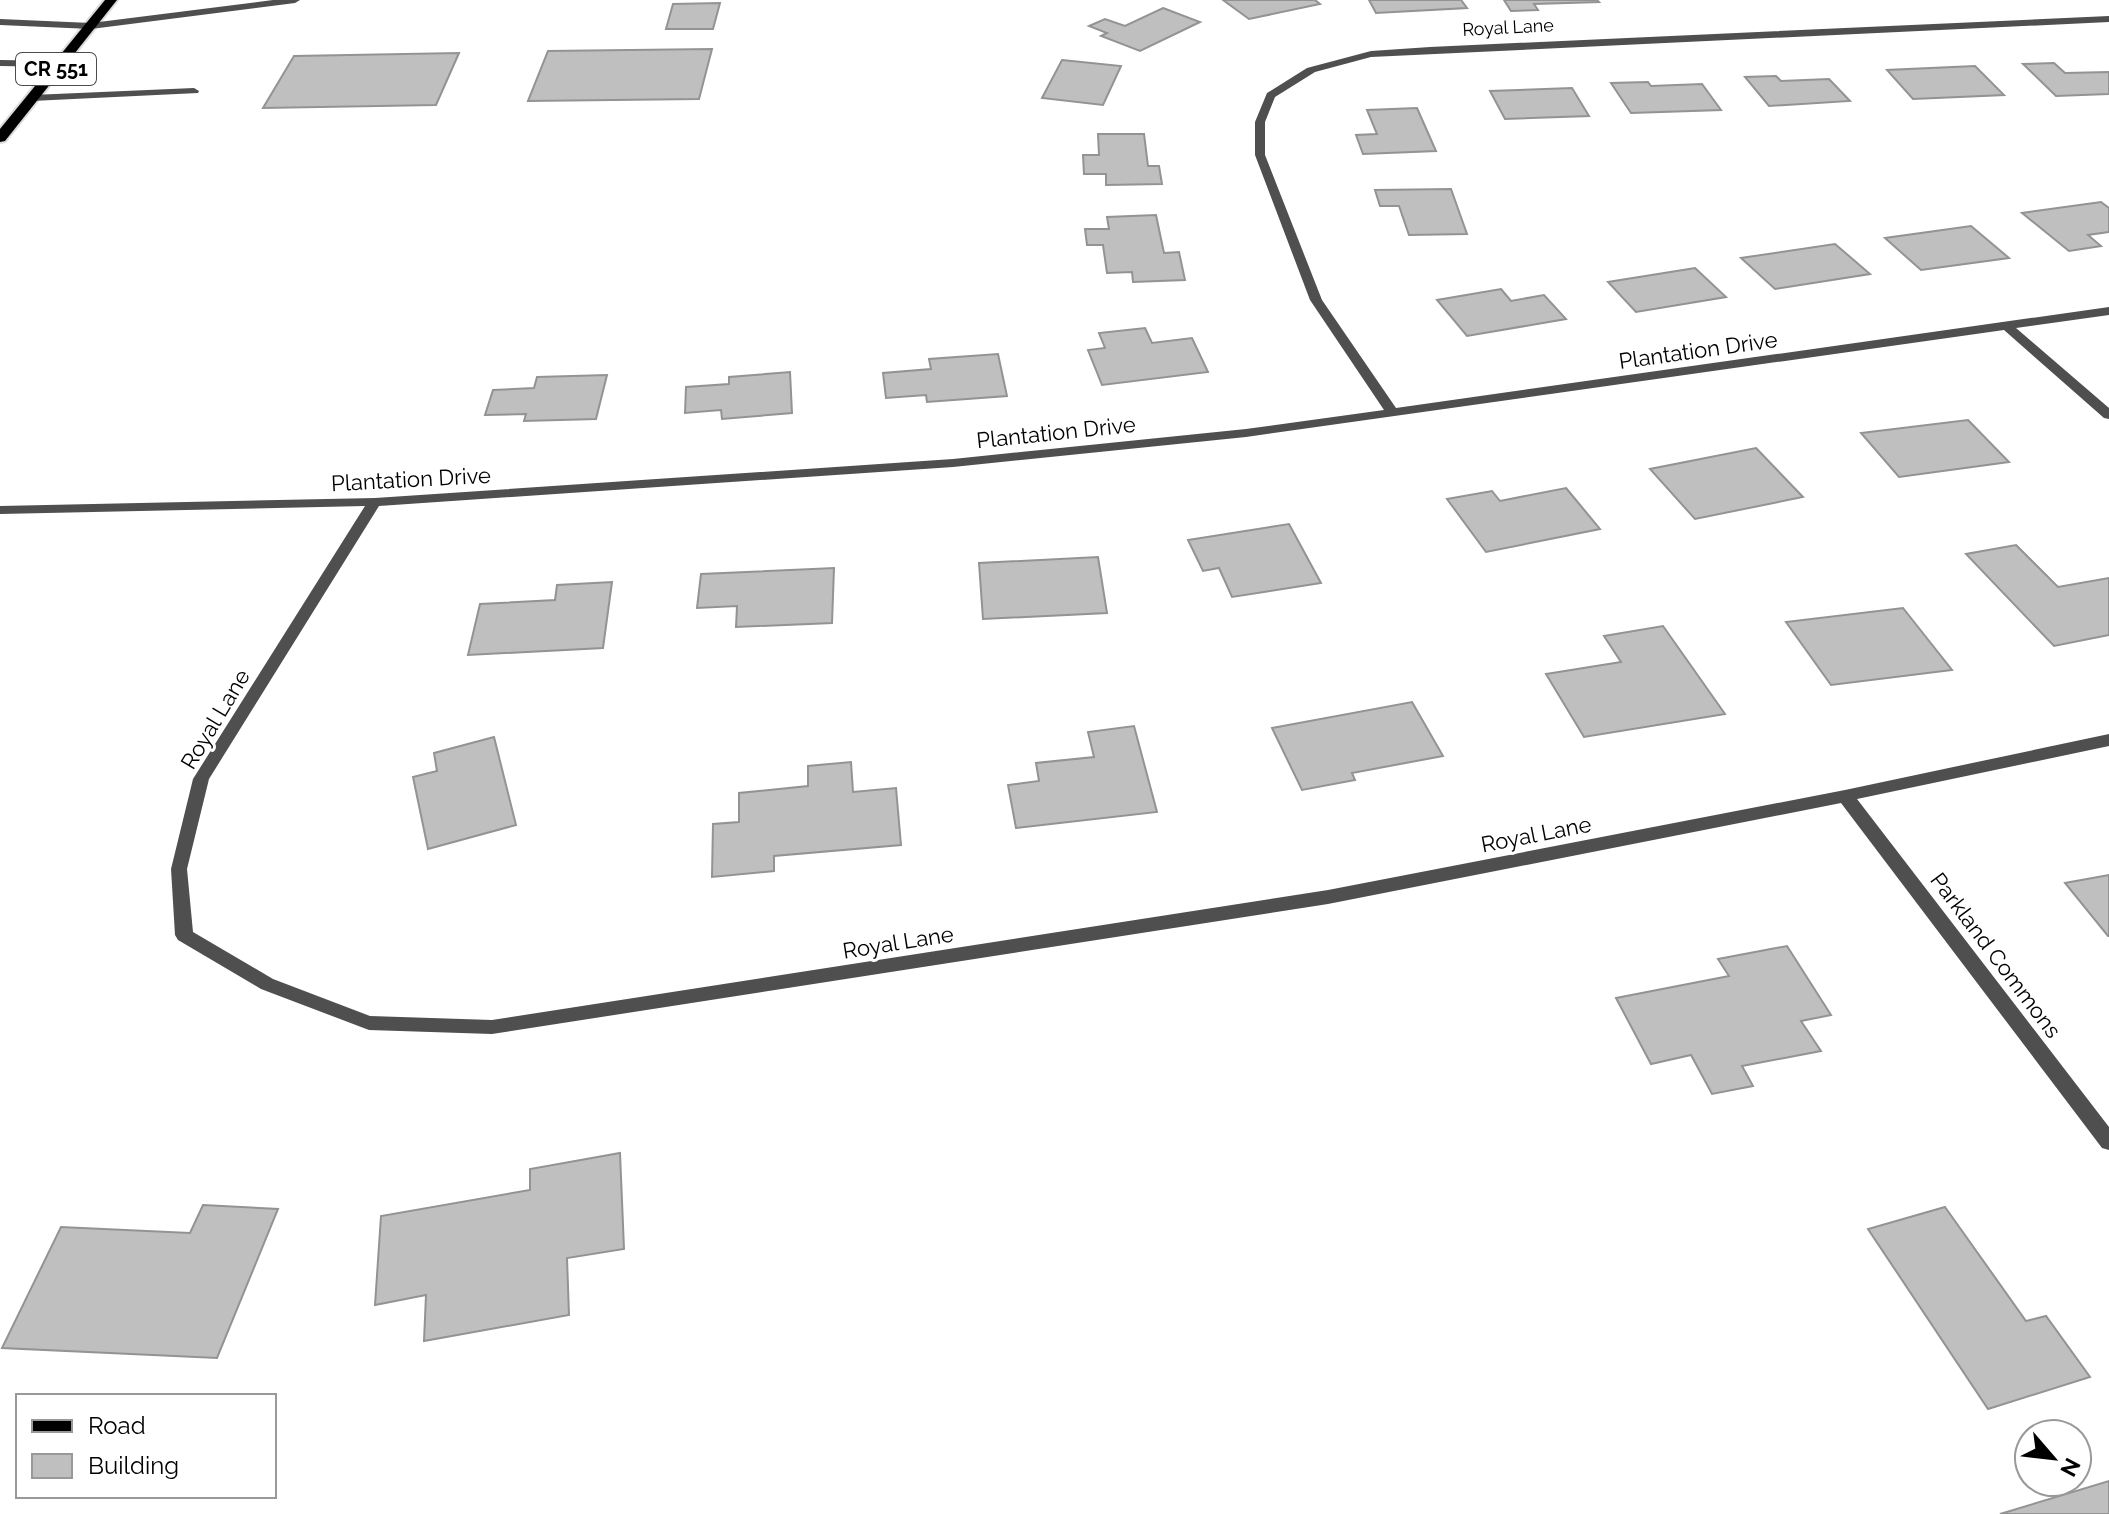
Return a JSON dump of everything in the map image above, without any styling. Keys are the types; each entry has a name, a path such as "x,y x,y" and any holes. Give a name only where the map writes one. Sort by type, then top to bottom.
{"main road":[{"name":"CR 551","path":"0,138 111,0"}],"street":[{"path":"0,22 91,26 295,0"},
{"name":"Royal Lane","path":"1392,412 1316,300 1260,155 1260,122 1271,95 1311,70 1371,54 1430,50 2109,19"},
{"path":"0,63 60,64"},
{"path":"32,98 194,91"},
{"name":"Plantation Drive","path":"0,510 375,502 953,463 1246,433 2109,311"},
{"path":"2008,327 2109,415"},
{"name":"Royal Lane","path":"375,502 201,779 179,869 184,935 267,984 369,1023 492,1027 1328,897 1845,796 2109,740"},
{"name":"Parkland Commons","path":"1845,796 2109,1142"}],"building":[{"path":"1223,0 1315,0 1320,4 1249,19"},
{"path":"1369,0 1461,0 1467,8 1376,13"},
{"path":"1504,0 1599,2 1534,4 1538,10 1511,11"},
{"path":"720,3 713,29 666,29 673,4"},
{"path":"1163,8 1200,22 1140,51 1101,36 1107,33 1089,26 1105,19 1125,26"},
{"path":"712,49 699,99 528,101 548,51"},
{"path":"459,53 436,105 263,108 294,56"},
{"path":"1062,60 1121,66 1103,105 1042,98"},
{"path":"2054,63 2065,73 2109,72 2109,94 2056,96 2023,64"},
{"path":"1975,66 2004,95 1913,99 1887,70"},
{"path":"1776,76 1781,81 1829,79 1850,101 1769,106 1745,77"},
{"path":"1648,82 1651,86 1702,84 1721,110 1631,113 1611,83"},
{"path":"1572,88 1589,116 1505,119 1490,91"},
{"path":"1417,108 1436,151 1363,154 1356,135 1377,134 1367,110"},
{"path":"1098,134 1144,134 1148,166 1159,166 1162,184 1106,185 1106,174 1084,174 1083,155 1099,155"},
{"path":"1451,189 1467,234 1409,235 1399,206 1380,206 1375,190"},
{"path":"2101,202 2109,208 2109,232 2088,235 2101,246 2069,251 2022,213"},
{"path":"1156,215 1164,253 1179,252 1185,280 1133,282 1132,272 1107,273 1103,245 1087,245 1085,229 1109,229 1107,217"},
{"path":"1971,226 2009,258 1921,270 1885,238"},
{"path":"1835,244 1870,274 1775,289 1741,258"},
{"path":"1695,268 1726,297 1636,312 1608,282"},
{"path":"1501,289 1511,301 1544,295 1566,319 1467,336 1437,300"},
{"path":"1145,328 1152,343 1192,338 1208,372 1102,385 1088,350 1105,348 1099,333"},
{"path":"998,354 1007,396 927,402 926,395 886,398 883,373 931,369 929,359"},
{"path":"790,372 792,413 722,419 721,410 685,413 686,387 729,384 729,377"},
{"path":"607,375 596,419 524,421 526,414 485,415 493,390 534,388 537,377"},
{"path":"1968,420 2009,462 1899,477 1861,433"},
{"path":"1756,448 1803,497 1695,519 1650,469"},
{"path":"1566,488 1600,529 1486,552 1447,499 1492,491 1500,501"},
{"path":"1289,524 1321,583 1232,597 1219,568 1203,571 1188,540"},
{"path":"2016,545 2058,587 2109,578 2109,635 2054,646 1966,554"},
{"path":"1098,557 1107,613 983,619 979,563"},
{"path":"834,568 832,623 736,627 737,606 697,608 701,574"},
{"path":"612,582 603,648 468,655 480,604 555,600 557,585"},
{"path":"1903,608 1952,670 1831,685 1786,622"},
{"path":"1663,626 1725,714 1584,737 1546,674 1621,662 1604,636"},
{"path":"1412,702 1443,756 1352,773 1355,780 1302,790 1272,728"},
{"path":"1134,726 1157,812 1016,828 1008,785 1039,781 1036,763 1094,757 1088,732"},
{"path":"494,737 516,825 428,849 413,777 437,771 434,753"},
{"path":"851,762 853,792 896,788 901,845 774,856 774,871 712,877 713,824 739,822 739,793 808,786 808,766"},
{"path":"2109,875 2109,936 2108,936 2065,883"},
{"path":"1787,946 1831,1015 1801,1021 1821,1051 1742,1066 1753,1086 1712,1094 1691,1055 1651,1064 1616,998 1729,976 1718,959"},
{"path":"620,1153 624,1249 567,1258 569,1315 424,1341 426,1295 375,1305 381,1216 530,1190 530,1169"},
{"path":"203,1205 278,1209 217,1358 2,1348 61,1227 190,1233"},
{"path":"1945,1207 2026,1321 2046,1316 2090,1377 1988,1409 1868,1229"},
{"path":"2109,1481 2109,1514 2000,1514 2053,1498 2093,1498 2093,1486"}]}
